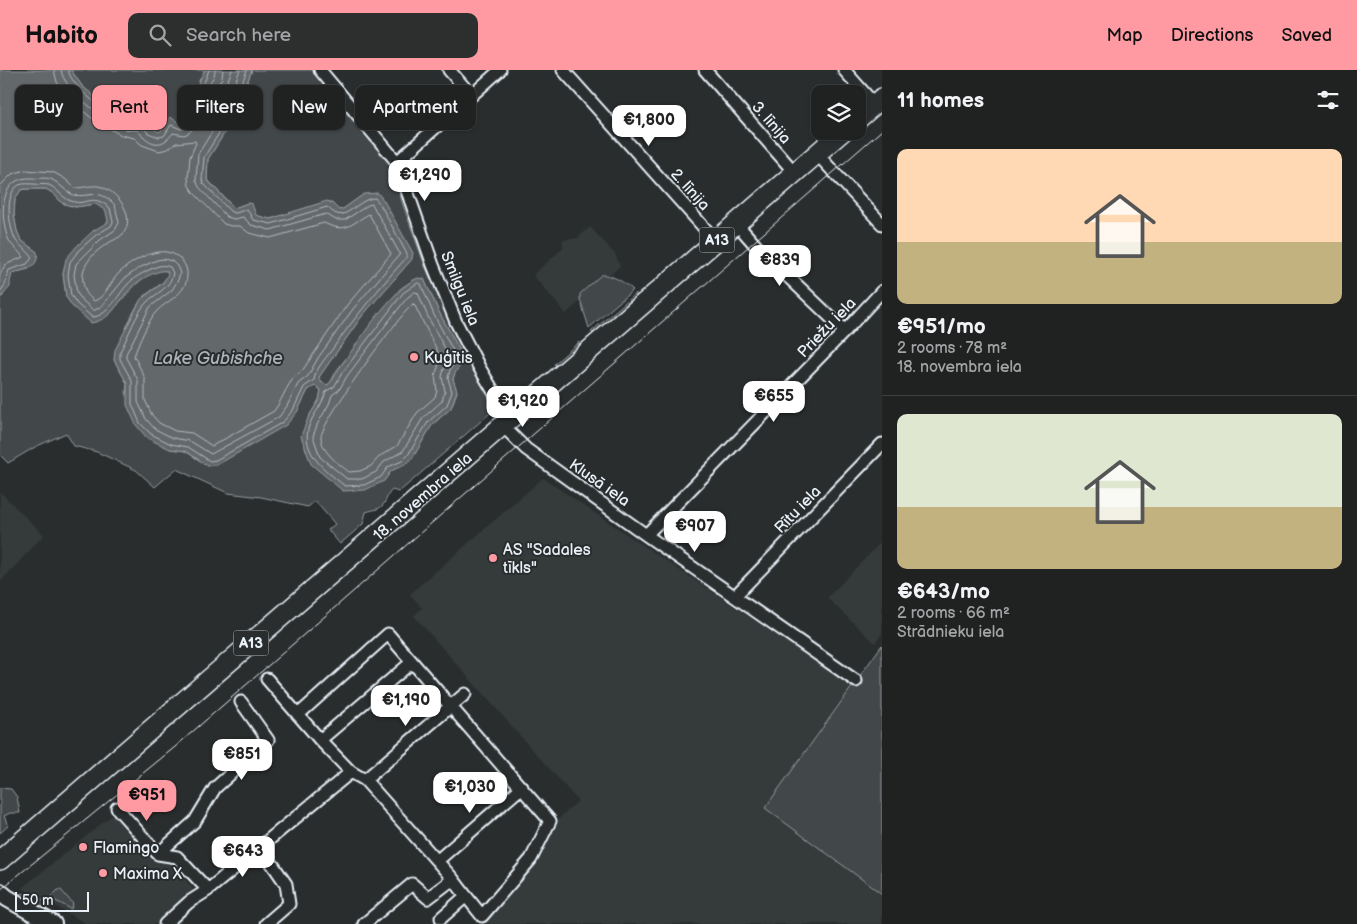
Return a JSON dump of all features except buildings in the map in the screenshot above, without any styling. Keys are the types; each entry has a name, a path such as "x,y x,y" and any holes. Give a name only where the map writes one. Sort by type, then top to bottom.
{"main road":[{"path":"866,112 878,101"},
{"name":"18. novembra iela","path":"0,860 833,140"}],"street":[{"name":"Smilgu iela","path":"320,70 397,162 433,265 456,322 506,422"},
{"path":"449,70 462,85"},
{"path":"476,91 500,70"},
{"name":"2. līnija","path":"563,70 716,241"},
{"name":"3. līnija","path":"705,70 795,173"},
{"path":"844,70 878,101"},
{"path":"397,162 432,130"},
{"path":"818,154 882,224"},
{"path":"736,223 758,247 845,331"},
{"name":"Priežu iela","path":"646,535 882,291"},
{"name":"Klusā iela","path":"506,422 526,450 856,681"},
{"name":"Rītu iela","path":"735,596 882,444"},
{"path":"267,679 298,715 320,740 351,772 365,780 453,879 482,916 531,859 550,820 388,634 298,715"},
{"path":"320,740 412,662"},
{"path":"365,780 465,694"},
{"path":"158,854 195,821 214,788 268,740 240,702"},
{"path":"165,924 189,902 208,890 351,772"},
{"path":"437,861 522,787"},
{"path":"117,808 158,854 177,857 208,890"},
{"path":"260,846 286,884 289,904 266,924"},
{"path":"364,924 412,884 428,898 453,879"},
{"path":"0,892 7,898 53,924"},
{"path":"441,918 466,896"}],"shaded area":[{"path":"71,70 205,70 197,85 177,85 177,127 160,133 153,130 167,130 167,85 92,85 92,94 81,85"},
{"path":"252,70 314,70 325,85 273,85 273,130 345,130 345,108 355,120 355,130 363,130 390,161 403,205 425,266 451,325 496,408 399,492 392,490 381,507 366,512 363,524 340,544 328,530 335,524 315,501 308,507 261,497 228,493 176,469 155,487 136,470 97,452 74,446 66,433 35,447 8,463 0,455 0,298 3,296 12,273 29,269 37,252 21,240 17,231 14,215 15,199 21,190 25,189 46,189 54,194 62,203 75,207 96,204 106,211 109,222 93,231 63,274 66,297 73,307 109,315 142,279 159,271 167,271 169,274 163,282 140,301 129,322 114,360 127,383 126,393 170,449 185,451 208,466 297,412 308,390 315,386 321,390 319,400 308,418 384,481 391,471 412,459 432,425 451,408 457,392 453,379 464,358 439,312 424,279 414,280 400,289 337,370 330,383 327,385 321,382 319,377 362,316 412,259 364,194 343,209 339,210 332,203 327,202 270,219 256,216 248,203 234,208 207,179 208,159 226,130 263,130 263,85 246,85"},
{"path":"590,227 615,254 620,266 566,314 533,275 563,248 563,240 578,238"},
{"path":"601,275 614,277 633,290 589,328 580,294"},
{"path":"636,293 636,300 596,333 591,332"},
{"path":"579,342 577,351 560,366 554,364"},
{"path":"543,478 852,686 766,808 882,894 882,924 481,924 535,841 578,801 414,616 422,608 410,594"},
{"path":"0,492 44,535 0,582"},
{"path":"882,541 882,633 875,643 827,598"},
{"path":"882,645 882,894 765,808"},
{"path":"0,788 11,789 17,797 20,813 10,813 4,816 8,826 0,833"},
{"path":"121,808 203,900 180,921 182,924 87,924 22,888"},
{"path":"58,890 61,890 73,904 71,909 50,898"},
{"path":"29,893 45,901 46,911 19,894"}],"water":[{"name":"Lake Gubishche","path":"0,70 71,70 81,85 15,85 15,130 82,130 82,86 92,94 92,130 156,130 160,132 161,130 167,130 167,122 170,117 177,121 177,130 226,130 208,159 207,180 234,208 248,203 252,204 256,215 270,219 327,201 339,210 364,194 378,193 413,253 412,259 362,316 319,377 321,382 327,385 331,382 365,331 386,305 397,293 418,278 424,279 439,312 464,358 453,379 457,391 451,408 432,425 412,459 391,471 384,481 365,490 343,491 311,464 301,436 308,418 319,400 321,390 315,386 308,390 297,412 286,425 217,465 208,466 186,451 170,449 147,438 136,425 127,405 127,383 114,360 115,350 141,299 163,283 168,274 167,271 161,271 139,281 127,292 110,314 98,321 91,323 73,307 66,297 63,274 66,259 93,231 108,222 106,211 96,204 75,207 62,203 54,194 46,189 21,190 15,199 14,215 17,231 21,240 37,252 37,257 34,265 12,273 10,287 0,298"},
{"name":"Lake Gubishche","path":"205,70 252,70 246,85 197,85"}],"tram line":[{"path":"0,890 175,747 882,130"}],"place":[{"name":"Kuģītis","path":"414,357"},
{"name":"AS \"Sadales tīkls\"","path":"493,558"},
{"name":"Flamingo","path":"83,847"},
{"name":"Maxima X","path":"103,873"}]}
